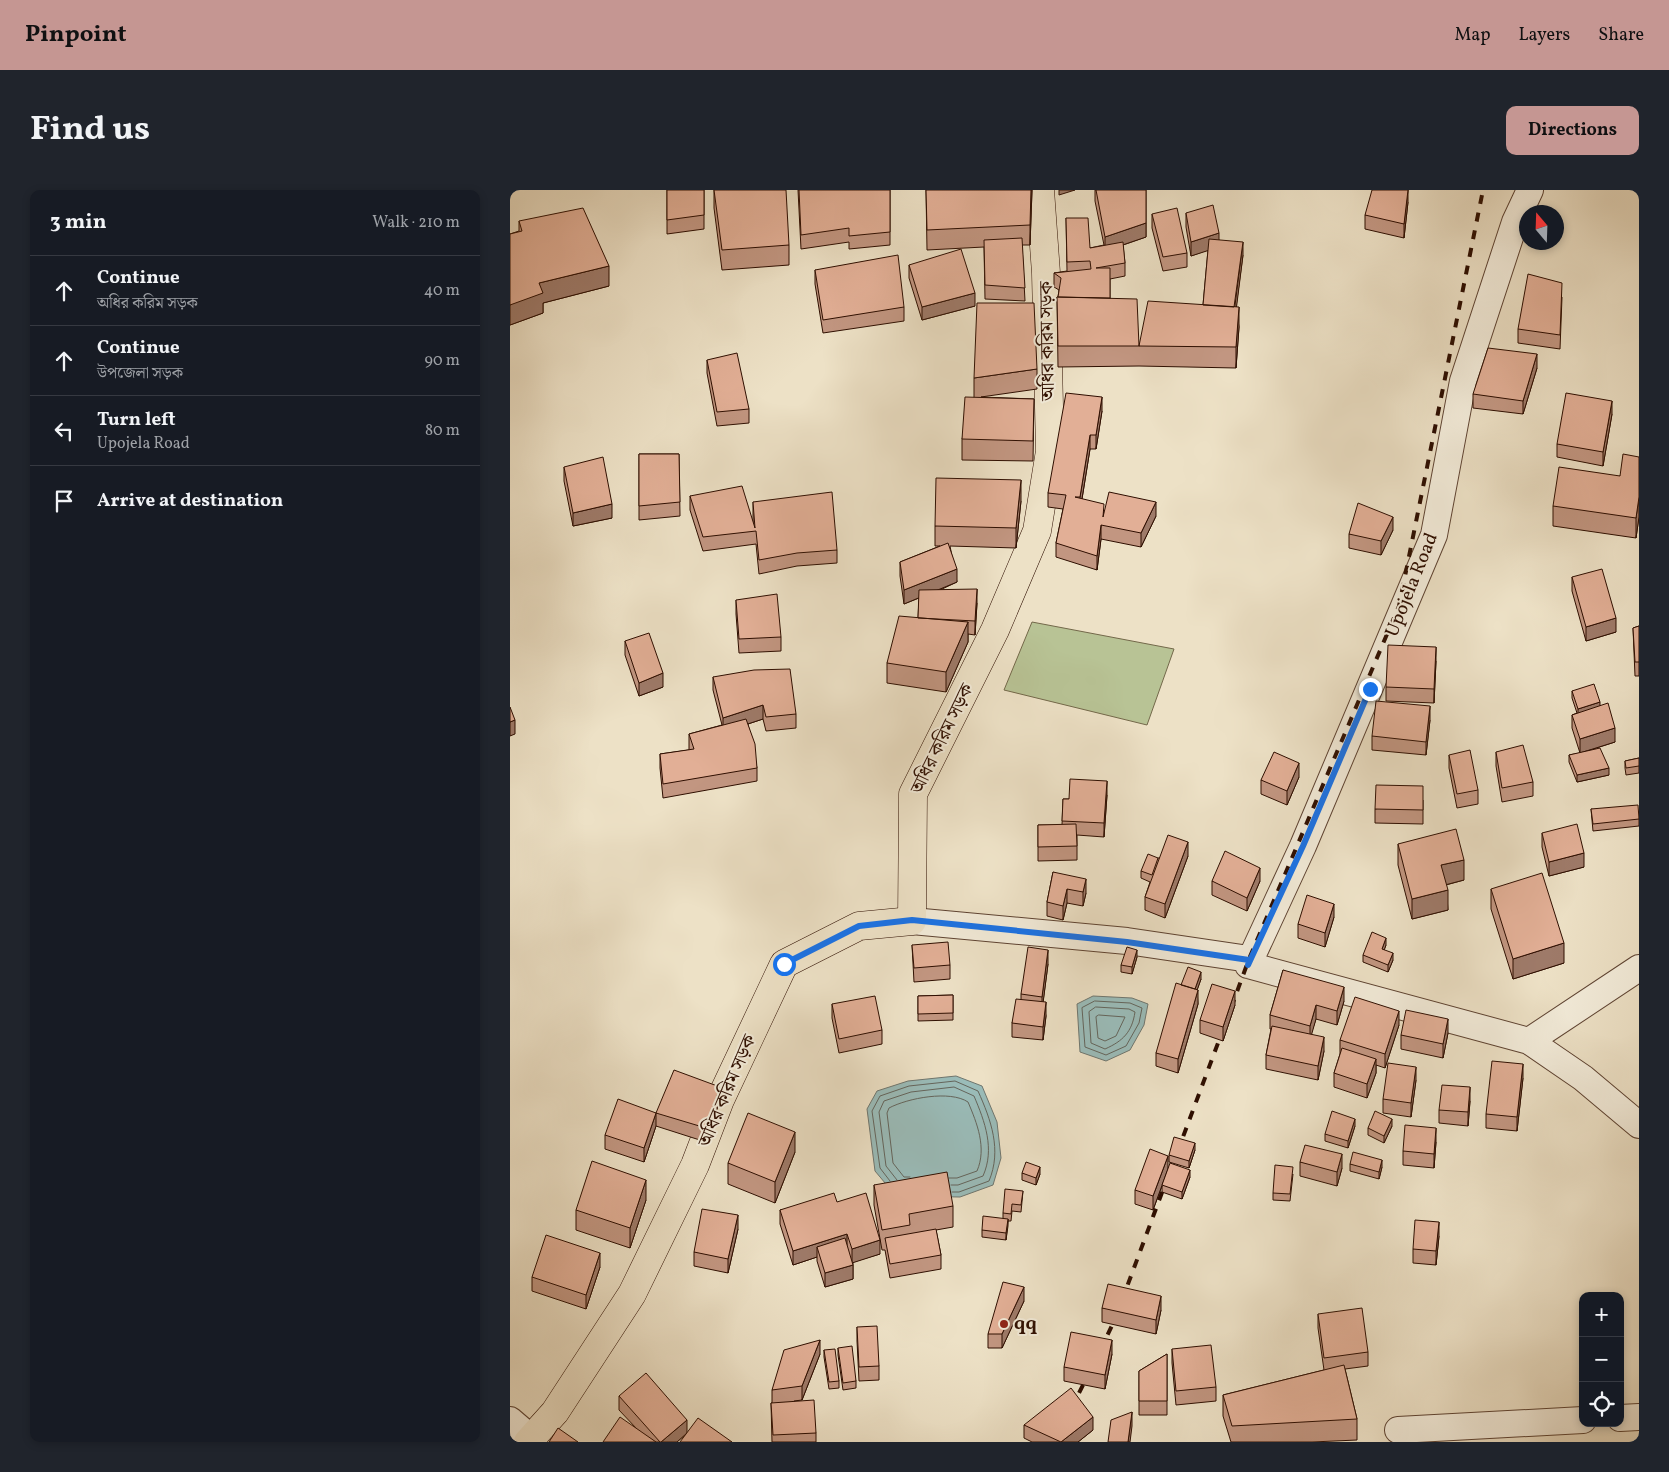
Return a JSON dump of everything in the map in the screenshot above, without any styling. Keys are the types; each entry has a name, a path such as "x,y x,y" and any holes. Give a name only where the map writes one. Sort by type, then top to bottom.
{"main road":[{"name":"অধির করিম সড়ক","path":"530,1440 555,1412 632,1294 695,1165 720,1100 784,964 859,926 912,920 912,794 995,630 1037,531 1050,451 1046,273 1040,190"}],"street":[{"name":"Upojela Road","path":"1248,965 1303,846 1434,535 1463,382 1516,222 1530,190"},
{"path":"912,920 1127,942 1249,960 1248,965 1529,1041 1583,1078 1639,1125"},
{"path":"1529,1041 1639,968"},
{"path":"1624,1418 1639,1417"},
{"path":"510,1420 530,1440"},
{"path":"1398,1430 1579,1420"}],"green space":[{"path":"1032,622 1174,649 1147,725 1004,690"}],"water":[{"path":"1093,996 1132,998 1148,1004 1144,1025 1130,1050 1106,1061 1080,1052 1077,1004"},
{"path":"956,1076 982,1086 997,1122 1001,1158 993,1185 960,1197 896,1196 875,1171 867,1109 877,1091 908,1081"}],"building":[{"path":"667,190 704,190 704,215 667,220"},
{"path":"714,190 786,190 789,245 722,250"},
{"path":"799,190 890,190 890,232 849,236 849,228 801,235"},
{"path":"926,190 1031,190 1030,225 927,230"},
{"path":"1096,190 1146,190 1146,223 1105,237"},
{"path":"1372,190 1408,190 1404,224 1365,215"},
{"path":"1213,205 1219,233 1191,242 1186,213"},
{"path":"583,208 609,266 539,283 543,293 510,305 510,234 522,231 519,221"},
{"path":"1177,208 1187,253 1163,257 1152,214"},
{"path":"1066,218 1088,218 1090,248 1123,242 1125,263 1096,268 1110,268 1110,298 1058,297 1061,278 1054,273 1091,269 1090,261 1067,262"},
{"path":"1022,238 1025,288 985,285 984,240"},
{"path":"1209,239 1243,242 1234,307 1203,305"},
{"path":"961,249 975,293 922,307 909,265"},
{"path":"898,255 904,307 823,320 815,270"},
{"path":"1528,274 1562,283 1560,335 1518,329"},
{"path":"1057,297 1137,299 1139,346 1058,346"},
{"path":"1148,301 1239,307 1236,347 1139,346"},
{"path":"977,303 1034,303 1037,369 974,378"},
{"path":"1488,348 1537,354 1523,401 1473,394"},
{"path":"737,353 749,409 717,412 707,360"},
{"path":"1066,393 1102,397 1096,435 1090,435 1080,497 1075,497 1104,504 1103,517 1109,492 1156,502 1141,533 1101,525 1097,556 1056,543 1066,495 1048,493"},
{"path":"1566,393 1612,401 1603,452 1557,444"},
{"path":"965,397 1034,399 1033,441 962,439"},
{"path":"639,454 679,454 680,502 639,506"},
{"path":"1623,454 1639,457 1639,497 1636,518 1553,506 1559,467 1620,476"},
{"path":"603,457 612,504 573,513 564,467"},
{"path":"936,478 1021,480 1016,528 935,526"},
{"path":"742,486 755,528 753,502 832,492 837,550 797,553 759,560 756,531 703,537 690,496"},
{"path":"1358,503 1393,517 1381,541 1349,534"},
{"path":"948,543 957,569 904,590 900,562"},
{"path":"1602,569 1616,618 1586,627 1572,577"},
{"path":"977,589 975,621 918,618 919,590"},
{"path":"777,594 781,637 739,639 736,600"},
{"path":"899,616 968,622 946,672 887,663"},
{"path":"1639,626 1639,662 1635,662 1633,628"},
{"path":"649,633 663,673 639,683 625,641"},
{"path":"1388,645 1436,647 1434,689 1386,687"},
{"path":"790,669 796,714 766,717 763,705 723,718 713,677 754,670"},
{"path":"1594,684 1600,702 1578,709 1572,691"},
{"path":"1376,701 1430,706 1426,742 1372,736"},
{"path":"1608,703 1615,728 1580,739 1572,715"},
{"path":"510,707 515,720 510,722"},
{"path":"746,719 755,744 757,768 663,784 660,754 694,749 689,734"},
{"path":"1523,745 1533,782 1502,788 1496,752"},
{"path":"1600,748 1609,768 1577,775 1569,755"},
{"path":"1470,750 1478,790 1457,794 1449,755"},
{"path":"1274,752 1299,763 1287,791 1261,780"},
{"path":"1639,758 1639,766 1626,768 1625,761"},
{"path":"1070,779 1107,781 1104,823 1062,821 1063,799 1069,799"},
{"path":"1376,785 1423,786 1423,810 1375,809"},
{"path":"1638,805 1639,819 1593,824 1591,809"},
{"path":"1076,824 1077,846 1038,847 1038,825"},
{"path":"1577,824 1584,853 1549,862 1542,833"},
{"path":"1456,829 1464,860 1441,865 1448,890 1412,899 1398,844"},
{"path":"1168,835 1188,842 1165,904 1145,897"},
{"path":"1225,851 1260,868 1247,898 1212,881"},
{"path":"1148,854 1158,858 1152,875 1141,871"},
{"path":"1053,872 1086,879 1083,892 1067,889 1063,906 1047,902"},
{"path":"1542,873 1564,943 1513,959 1491,889"},
{"path":"1307,895 1334,904 1325,933 1298,924"},
{"path":"1372,932 1386,938 1382,949 1393,953 1388,965 1363,955"},
{"path":"948,942 950,965 914,968 912,945"},
{"path":"1028,947 1048,950 1042,997 1021,994"},
{"path":"1127,947 1137,950 1132,967 1121,965"},
{"path":"1188,967 1201,972 1195,989 1181,985"},
{"path":"1283,970 1344,987 1337,1011 1316,1005 1310,1026 1270,1015"},
{"path":"1176,983 1198,990 1178,1059 1156,1053"},
{"path":"1212,984 1235,991 1223,1027 1200,1020"},
{"path":"953,995 953,1013 918,1014 918,996"},
{"path":"875,996 882,1030 839,1039 832,1004"},
{"path":"1355,997 1399,1011 1385,1054 1340,1040"},
{"path":"1016,999 1046,1002 1043,1027 1012,1023"},
{"path":"1406,1010 1448,1019 1443,1044 1401,1035"},
{"path":"1272,1026 1324,1037 1318,1066 1266,1055"},
{"path":"1342,1048 1376,1059 1367,1084 1334,1073"},
{"path":"1492,1061 1523,1064 1517,1117 1486,1114"},
{"path":"1388,1063 1416,1067 1411,1103 1383,1099"},
{"path":"674,1070 720,1087 706,1128 656,1113"},
{"path":"1442,1085 1470,1087 1468,1112 1439,1110"},
{"path":"618,1099 656,1113 644,1148 605,1135"},
{"path":"1332,1111 1355,1119 1348,1141 1325,1134"},
{"path":"1375,1111 1392,1119 1384,1136 1368,1128"},
{"path":"748,1113 795,1132 775,1182 728,1163"},
{"path":"1405,1125 1436,1128 1434,1154 1403,1151"},
{"path":"1174,1137 1195,1143 1189,1161 1169,1155"},
{"path":"1305,1145 1342,1154 1337,1172 1300,1162"},
{"path":"1150,1149 1168,1156 1153,1196 1135,1190"},
{"path":"1353,1152 1382,1160 1379,1172 1350,1164"},
{"path":"592,1161 646,1180 630,1228 576,1210"},
{"path":"1026,1162 1040,1167 1036,1178 1022,1173"},
{"path":"1170,1163 1190,1170 1182,1192 1162,1185"},
{"path":"1275,1165 1293,1167 1290,1194 1273,1193"},
{"path":"947,1172 953,1206 909,1214 910,1225 882,1230 874,1185"},
{"path":"1005,1189 1023,1191 1021,1205 1012,1204 1011,1214 1003,1213"},
{"path":"834,1193 837,1202 866,1193 880,1240 852,1249 847,1234 793,1251 780,1210"},
{"path":"702,1209 738,1215 728,1259 694,1252"},
{"path":"983,1216 1008,1219 1006,1233 982,1230"},
{"path":"1415,1220 1439,1222 1436,1251 1413,1249"},
{"path":"936,1229 941,1255 890,1264 885,1238"},
{"path":"546,1235 600,1253 586,1295 532,1277"},
{"path":"845,1238 853,1265 825,1273 817,1247"},
{"path":"1003,1282 1024,1287 1002,1334 988,1334"},
{"path":"1108,1284 1161,1296 1156,1320 1102,1308"},
{"path":"1362,1308 1368,1352 1324,1358 1318,1314"},
{"path":"877,1326 879,1366 859,1367 857,1327"},
{"path":"1071,1332 1112,1340 1105,1375 1064,1367"},
{"path":"820,1340 802,1386 772,1390 784,1350"},
{"path":"1211,1345 1216,1387 1176,1391 1172,1349"},
{"path":"852,1346 856,1381 843,1383 838,1348"},
{"path":"835,1349 839,1381 829,1382 824,1350"},
{"path":"1167,1354 1167,1401 1139,1401 1139,1371"},
{"path":"1344,1365 1357,1419 1232,1426 1223,1395"},
{"path":"646,1373 687,1420 661,1442 619,1396"},
{"path":"1071,1388 1093,1417 1061,1442 1024,1425"},
{"path":"814,1400 816,1433 773,1435 771,1403"},
{"path":"1132,1412 1128,1442 1108,1442 1111,1420"},
{"path":"620,1417 656,1442 603,1442"},
{"path":"698,1418 732,1442 680,1442"},
{"path":"558,1428 578,1442 549,1442"}],"railway":[{"path":"1231,1008 1249,959 1399,606 1483,190"},
{"path":"1177,1153 1224,1027"},
{"path":"1100,1351 1115,1319 1167,1179"},
{"path":"1071,1409 1090,1371"}],"place":[{"name":"qq","path":"1004,1324"}],"route":[{"path":"784,964 859,926 912,920 1127,942 1249,960 1248,965 1303,846 1370,689"}]}
